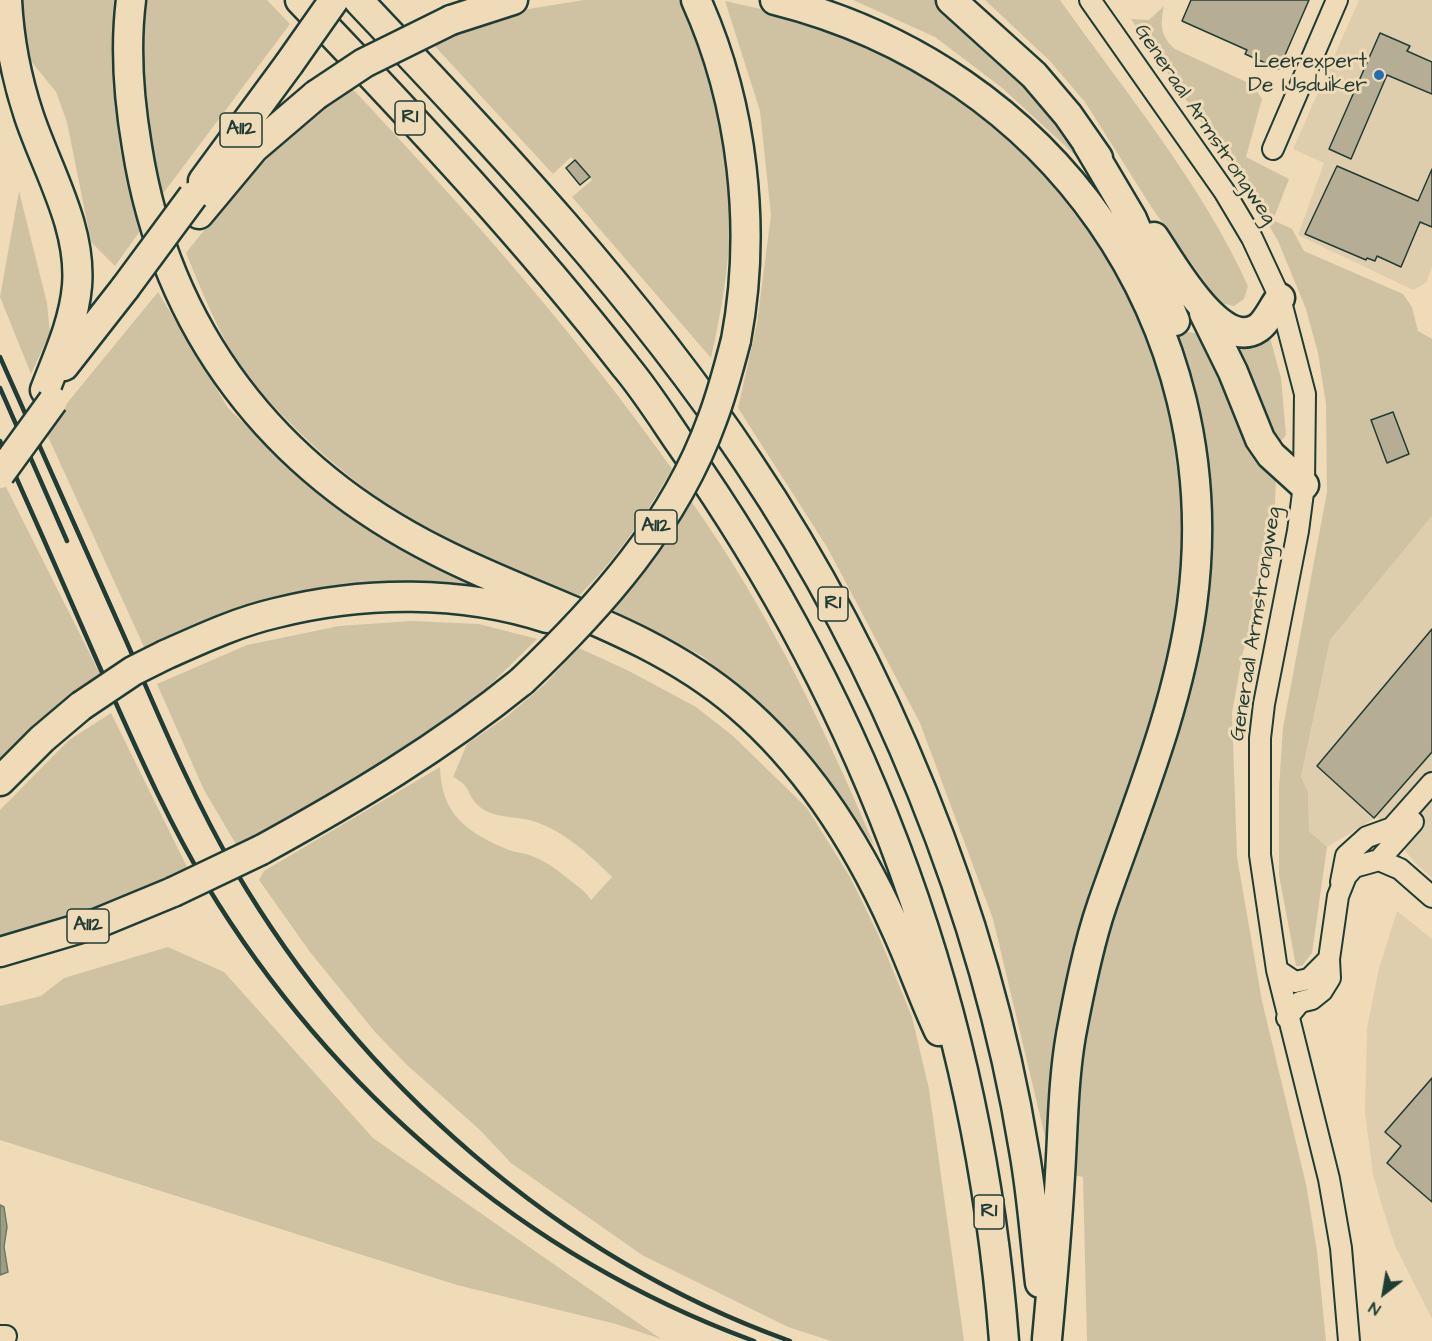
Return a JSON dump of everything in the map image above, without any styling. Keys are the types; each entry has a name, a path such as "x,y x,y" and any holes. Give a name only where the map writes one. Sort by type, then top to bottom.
{"highway":[{"path":"0,474 49,395 71,322 77,285 76,259 67,214 16,75 9,38 7,0"},
{"path":"131,0 129,67 133,124 144,190 156,235 198,328 227,374 257,414 296,456 340,492 388,525 501,583 647,643 686,667 740,707 787,753 843,829 895,926 929,1010 964,1084"},
{"name":"R1","path":"300,0 519,237 628,369 727,509 792,618 854,741 886,818 928,939 964,1084 988,1205 999,1280 1004,1341"},
{"name":"A112","path":"0,452 49,395 196,205 334,0"},
{"name":"R1","path":"358,0 534,191 646,323 748,462 822,583 851,636 887,711 921,791 982,969 1003,1044 1025,1150 1047,1340"},
{"path":"196,205 254,148 316,95 383,52 451,20 513,0"},
{"path":"775,0 801,6 920,55 976,91 1039,147 1070,181 1101,221 1147,300 1182,404 1191,452 1197,512 1191,606 1183,653 1147,785 1101,910 1072,1034 1064,1101 1047,1340"},
{"path":"951,0 1034,75 1068,115 1212,317 1235,332 1247,333 1258,328 1280,298"},
{"name":"A112","path":"0,952 98,923 173,892 261,850 372,787 448,737 522,681 610,592 670,506 712,421 736,340 746,269 746,220 725,83 698,2"},
{"path":"1087,143 1132,219 1164,291 1191,370 1208,451 1213,514 1204,610 1169,740 1147,785"},
{"path":"1190,288 1213,329 1260,439 1271,455 1304,485"},
{"path":"0,781 42,739 81,706 133,671 232,626 286,610 329,602 444,598 497,605 538,615 645,650 686,667"}],"street":[{"name":"Generaal Armstrongweg","path":"1090,0 1224,190 1252,238 1280,298 1305,394 1304,485 1298,531 1266,693 1260,738 1260,855 1276,970 1293,994 1287,1018 1314,1111 1329,1179 1341,1248 1349,1341"},
{"path":"1273,148 1337,0"},
{"path":"1293,994 1312,999 1322,991 1330,978 1329,959 1346,856 1367,837 1392,828 1432,783"},
{"path":"1338,896 1346,876 1354,867 1379,860 1432,801"},
{"path":"1367,837 1379,860 1400,869 1432,897"}],"shaded area":[{"path":"16,0 117,0 113,66 120,149 140,231 115,266 91,242 67,122 56,92 18,45"},
{"path":"144,0 267,0 290,24 162,195 150,147 142,98 140,49"},
{"path":"584,0 680,0 690,22 706,68 719,117 729,190 730,232 726,274 711,358 572,197 592,180 571,157 553,174 430,41 516,11"},
{"path":"853,0 937,0 1018,71 1110,187 1001,87 935,37"},
{"path":"985,0 1060,0 1161,139 1208,211 1248,286 1244,299 1234,306 1220,303 1152,208 1085,102 1049,60"},
{"name":"Leerexpert De IJsduiker","path":"1359,0 1432,0 1432,267 1426,283 1413,290 1298,235 1324,163 1293,149"},
{"path":"725,1 832,25 925,72 1007,127 1086,209 1145,321 1205,336 1276,477 1274,528 1253,621 1243,652 1232,713 1237,857 1262,1001 1306,1184 1317,1251 1326,1341 1087,1341 1083,1177 1053,1170 993,919 920,723 827,547 738,408 757,323 771,215 760,111"},
{"path":"1164,6 1162,29 1166,39 1175,49 1253,85 1262,99 1246,157 1289,179 1273,220 1292,229 1304,251 1403,294 1412,307 1418,331 1432,339 1432,516 1330,640 1301,777 1308,792 1309,831 1327,847 1312,953 1302,966 1296,966 1279,875 1279,788 1283,728 1327,492 1326,404 1318,353 1306,309 1278,241 1251,195 1131,19 1149,20"},
{"path":"350,86 518,272 597,369 672,469 630,536 579,596 506,568 455,545 380,499 333,463 270,403 241,368 204,297 186,253 262,164 304,124"},
{"path":"19,191 47,303 50,333 31,374 0,297"},
{"path":"158,292 228,408 321,497 432,567 528,605 246,612 145,649 45,430"},
{"path":"1269,334 1281,378 1286,435 1281,441 1269,433 1231,344"},
{"path":"4,483 102,678 0,767 0,489"},
{"path":"691,501 745,584 792,669 835,756 875,847 817,763 764,707 702,656 613,610 643,575"},
{"path":"1432,516 1432,878 1416,864 1377,817 1327,847 1309,831 1308,792 1301,778 1330,640"},
{"path":"412,621 479,624 537,639 481,693 423,736 332,794 237,846 204,790 157,684 247,645 339,626"},
{"path":"579,648 629,671 696,707 733,736 807,808 850,877 878,934 912,1017 929,1089 964,1341 831,1341 788,1327 642,1255 511,1163 480,1130 407,1065 375,1032 310,952 259,880 264,871 440,767 445,797 459,820 469,829 512,851 532,856 548,864 580,888 591,900 612,877 594,859 553,829 529,820 485,811 476,803 464,784 453,777 467,744 506,717 545,684"},
{"path":"111,713 187,867 85,916 0,944 0,810 69,740"},
{"path":"1397,911 1432,939 1432,1319 1395,1246 1383,1209 1373,1175 1365,1112 1367,1028 1379,968"},
{"path":"168,947 224,972 373,1138 661,1339 616,1324 457,1285 0,1140 0,1006 41,996 64,978"},
{"path":"0,1205 4,1207 7,1227 4,1247 8,1272 0,1275"}],"building":[{"path":"1191,0 1309,0 1279,69 1245,54 1247,50 1182,21"},
{"path":"1380,33 1410,46 1407,51 1432,62 1432,94 1387,75 1351,159 1329,149"},
{"path":"575,160 590,177 580,185 566,168"},
{"path":"1337,166 1418,201 1432,169 1432,227 1420,222 1401,267 1377,256 1375,261 1367,258 1366,260 1305,234"},
{"path":"1393,412 1409,454 1387,463 1371,420"},
{"path":"1432,629 1432,752 1374,818 1317,766"},
{"path":"1432,1078 1432,1202 1387,1163 1401,1146 1385,1132"}],"railway":[{"path":"0,357 165,731 205,815 235,870 285,947 341,1021 404,1090 472,1154 545,1211 623,1262 705,1306 790,1341"},
{"path":"0,388 67,541"},
{"path":"0,441 150,779 177,832 206,884 256,960 312,1031 374,1098 442,1159 514,1215 590,1264 670,1306 754,1341"}],"place":[{"name":"Leerexpert De IJsduiker","path":"1379,75"}]}
